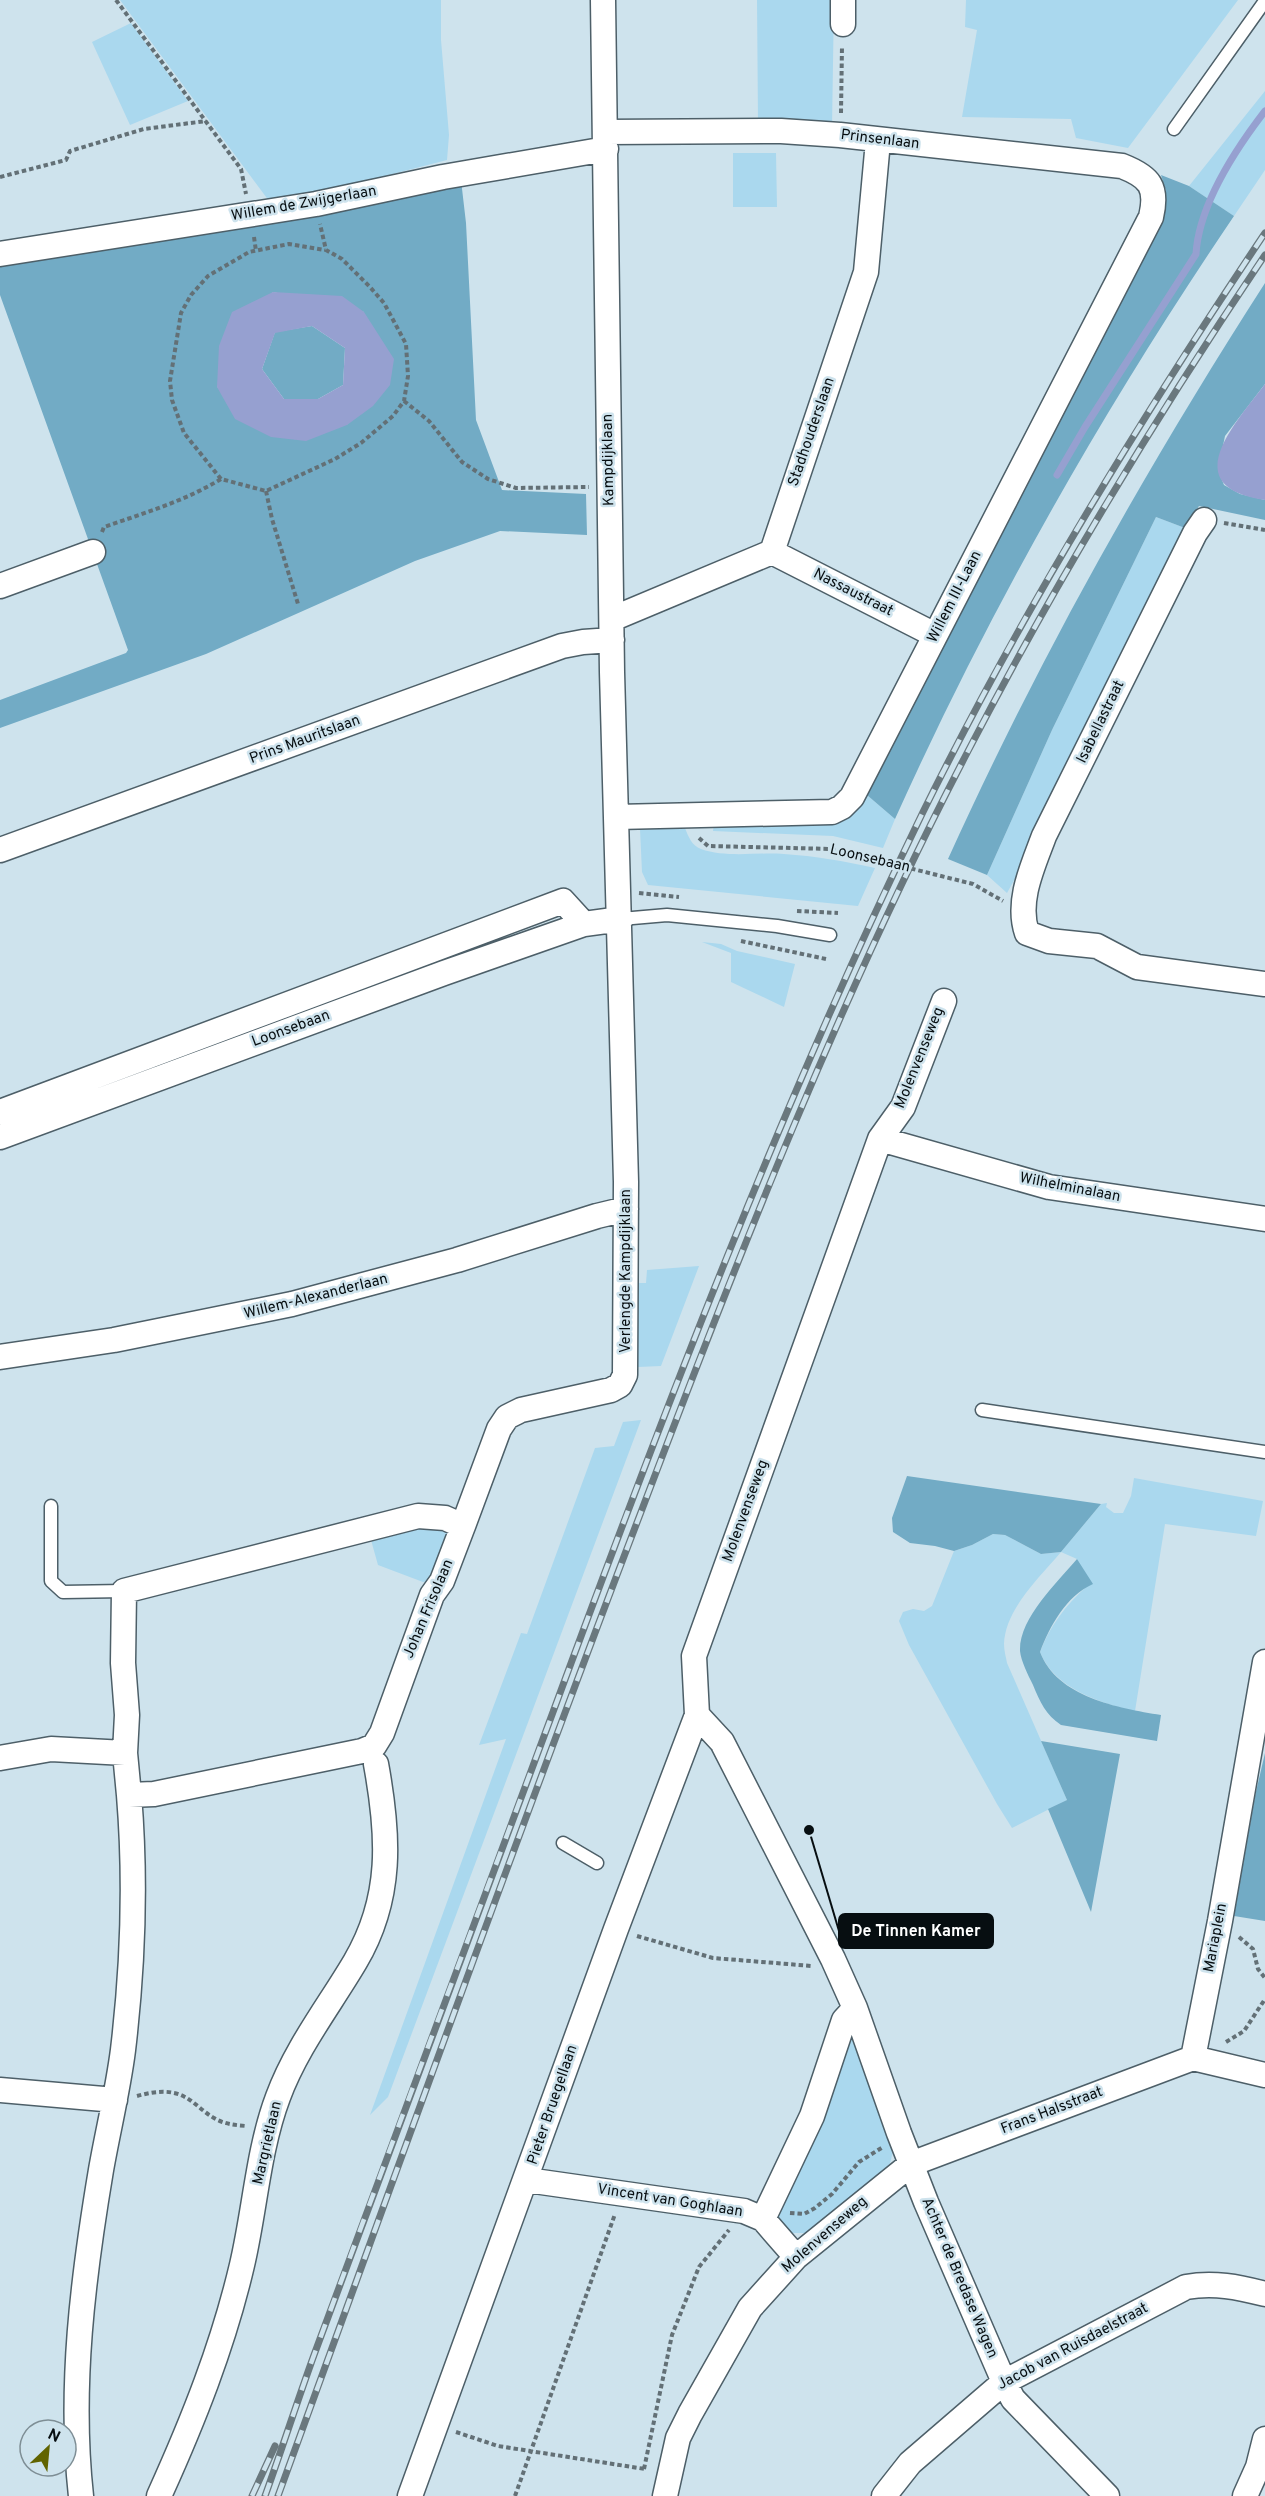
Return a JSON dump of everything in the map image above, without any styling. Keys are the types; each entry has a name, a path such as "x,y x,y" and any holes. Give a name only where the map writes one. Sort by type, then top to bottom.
{"street":[{"name":"Kampdijklaan","path":"603,0 612,629 621,919"},
{"path":"843,0 843,24"},
{"name":"Prinsenlaan","path":"606,140 781,131 840,135 878,141 1122,166 1144,176 1148,183"},
{"name":"Willem de Zwijgerlaan","path":"0,254 316,204 606,140"},
{"name":"Stadhouderslaan","path":"772,552 866,272 878,141"},
{"name":"Willem III-Laan","path":"618,817 832,812 842,807 852,797 1151,217 1155,202 1153,190 1148,183"},
{"name":"Isabellastraat","path":"1204,520 1195,532 1044,836 1030,873 1022,915 1027,933 1049,941 1097,946 1137,968 1265,984"},
{"path":"0,586 93,552"},
{"path":"612,629 772,552"},
{"name":"Nassaustraat","path":"772,552 935,635"},
{"name":"Prins Mauritslaan","path":"0,850 562,646 584,642 612,629"},
{"name":"Loonsebaan","path":"0,1112 563,901 584,924"},
{"name":"Loonsebaan","path":"0,1137 444,973 584,924 621,919"},
{"name":"Verlengde Kampdijklaan","path":"463,1526 500,1429 507,1417 521,1410 610,1390 620,1385 625,1375 626,1209 621,919"},
{"name":"Molenvenseweg","path":"697,1715 694,1656 880,1139 903,1107 944,1001"},
{"name":"Wilhelminalaan","path":"880,1139 1049,1186 1265,1219"},
{"name":"Willem-Alexanderlaan","path":"0,1357 114,1340 292,1304 457,1260 626,1209"},
{"path":"81,2496 77,2446 77,2377 84,2291 101,2170 115,2100 131,1963 129,1795 125,1753 124,1591 418,1516 445,1518 463,1526"},
{"name":"Johan Frisolaan","path":"129,1795 154,1794 362,1751 374,1746 382,1733 432,1595 442,1581 463,1526"},
{"name":"Mariaplein","path":"1193,2058 1258,1747 1265,1662"},
{"path":"697,1715 722,1742 833,1959 855,2008 911,2164"},
{"name":"Pieter Bruegellaan","path":"410,2496 527,2180 616,1929 697,1715"},
{"path":"0,1758 51,1749 125,1753"},
{"name":"Margrietlaan","path":"159,2496 188,2430 229,2316 242,2265 269,2128 278,2097 290,2069 363,1948 378,1907 386,1863 386,1839 376,1764"},
{"path":"759,2212 812,2116 844,2020 855,2008"},
{"path":"1193,2058 1265,2075"},
{"name":"Frans Halsstraat","path":"911,2164 1193,2058"},
{"path":"0,2090 115,2100"},
{"name":"Molenvenseweg","path":"667,2485 682,2430 750,2308 796,2257 911,2164"},
{"name":"Achter de Bredase Wagen","path":"911,2164 1013,2399 1107,2496"},
{"name":"Vincent van Goghlaan","path":"527,2180 759,2212 796,2257"},
{"name":"Jacob van Ruisdaelstraat","path":"884,2496 910,2463 1004,2382 1186,2287 1203,2284 1230,2285 1265,2294"},
{"path":"1245,2496 1258,2467 1265,2439"}],"lane":[{"path":"1174,129 1265,1"},
{"name":"Loonsebaan","path":"621,919 667,915 777,926 830,935"},
{"path":"982,1410 1265,1452"},
{"path":"51,1506 51,1581 63,1592 124,1591"},
{"path":"563,1843 597,1863"}],"path":[{"path":"116,0 241,169 256,251"},
{"path":"840,135 843,24"},
{"path":"0,177 66,160 70,151 144,129 206,122"},
{"path":"316,204 326,250"},
{"path":"289,244 326,250 342,259 384,303 406,344 408,376 404,401 393,416 361,443 335,459 266,491 221,479 195,449 177,419 170,381 176,331 181,313 191,295 208,276 256,251 289,244"},
{"path":"404,401 429,421 462,462 488,480 516,488 610,487"},
{"path":"93,552 104,527 199,493 221,479"},
{"path":"266,491 272,519 298,604"},
{"path":"1204,520 1265,530"},
{"name":"Loonsebaan","path":"697,816 698,837 708,846 833,849 973,884 1006,902 1023,907"},
{"path":"737,940 826,959"},
{"path":"1220,1921 1253,1949 1258,1969 1265,1978"},
{"path":"616,1929 713,1958 813,1966 833,1959"},
{"path":"1193,2058 1244,2031 1265,1999"},
{"path":"115,2100 159,2092 175,2093 193,2102 214,2118 228,2124 269,2128"},
{"path":"645,2469 676,2325 699,2267 759,2212 804,2214 832,2194 859,2162 882,2148 902,2141"},
{"path":"515,2496 622,2193"},
{"path":"437,2425 498,2446 645,2469 667,2485"}],"shaded area":[{"path":"120,0 441,0 441,40 449,135 447,160 272,205"},
{"path":"757,0 834,0 832,127 758,122"},
{"path":"966,0 1238,0 1128,148 1076,138 1071,119 962,117 977,30 965,27"},
{"path":"131,23 188,101 130,125 92,42"},
{"path":"1265,91 1265,170 1234,216 1189,186"},
{"path":"733,153 776,153 777,207 733,207"},
{"path":"1161,175 1189,186 1234,216 1186,288 1051,510 970,663 895,819 867,795 879,765 1114,313 1165,206 1166,191"},
{"path":"461,180 466,223 476,420 502,490 586,494 587,535 500,531 415,561 206,654 0,728 0,700 126,653 128,650 0,295 0,264","holes":["273,292 364,312 347,425 217,387"]},
{"path":"1265,283 1265,384 1225,436 1218,470 1224,485 1240,494 1265,500 1265,520 1199,506 1185,528 1156,517 1052,730 987,875 948,859 1019,710 1096,565 1178,423"},
{"path":"273,292 342,296 364,312 394,359 390,385 373,406 347,425 306,441 271,437 235,419 217,387 219,346 232,312","holes":["312,326 345,348 343,385 318,399 284,399 262,369 275,333"]},
{"path":"312,326 345,348 343,385 318,399 284,399 262,369 275,332"},
{"path":"1265,384 1265,500 1238,493 1223,482 1218,468 1220,452 1228,435"},
{"path":"1156,517 1185,528 1007,893 987,875 1052,730"},
{"path":"867,795 895,819 883,848 833,836 713,831 714,824 849,815"},
{"path":"685,828 695,846 711,852 796,855 875,868 858,906 648,885 642,872 640,829"},
{"path":"702,942 721,944 737,951 795,964 784,1007 731,982 731,953"},
{"path":"699,1266 661,1366 638,1367 638,1283 646,1283 647,1270"},
{"path":"641,1420 388,2097 370,2115 506,1739 479,1745 521,1633 527,1634 595,1448 614,1446 623,1422"},
{"path":"907,1476 1101,1504 1061,1552 1041,1554 1005,1535 993,1534 954,1551 910,1543 893,1532 892,1518"},
{"path":"1134,1478 1263,1501 1256,1536 1165,1524 1135,1711 1079,1692 1056,1675 1040,1652 1059,1617 1086,1587 1077,1559 1061,1552 1101,1504 1107,1503 1106,1507 1114,1513 1123,1513 1131,1496"},
{"path":"430,1524 445,1528 449,1534 433,1581 423,1582 378,1565 371,1540"},
{"path":"993,1534 1005,1535 1041,1554 1061,1552 1017,1606 1010,1618 1004,1644 1007,1663 1067,1800 1012,1828 909,1645 899,1621 903,1612 913,1609 924,1611 932,1606 954,1551"},
{"path":"1077,1559 1093,1584 1083,1589 1067,1604 1049,1632 1040,1652 1048,1667 1074,1690 1108,1704 1161,1715 1157,1741 1061,1725 1044,1708 1027,1672 1020,1651 1021,1639 1026,1626 1050,1590"},
{"path":"1041,1741 1120,1754 1091,1912 1048,1809 1067,1800"},
{"path":"1265,1753 1265,1921 1234,1916"},
{"path":"850,2025 894,2148 889,2167 808,2233 791,2233 775,2217"}],"waterway":[{"path":"1057,475 1085,427 1196,254 1204,216 1220,178 1265,111"}],"railway":[{"path":"265,2496 344,2274 638,1484 727,1258 821,1033 923,812 1001,663 1128,445 1265,233"},
{"path":"278,2496 594,1634 715,1319 834,1032 921,845 967,753 1036,625 1185,376 1265,255"},
{"path":"252,2496 275,2446"}],"place":[{"name":"De Tinnen Kamer","path":"809,1830"}]}
